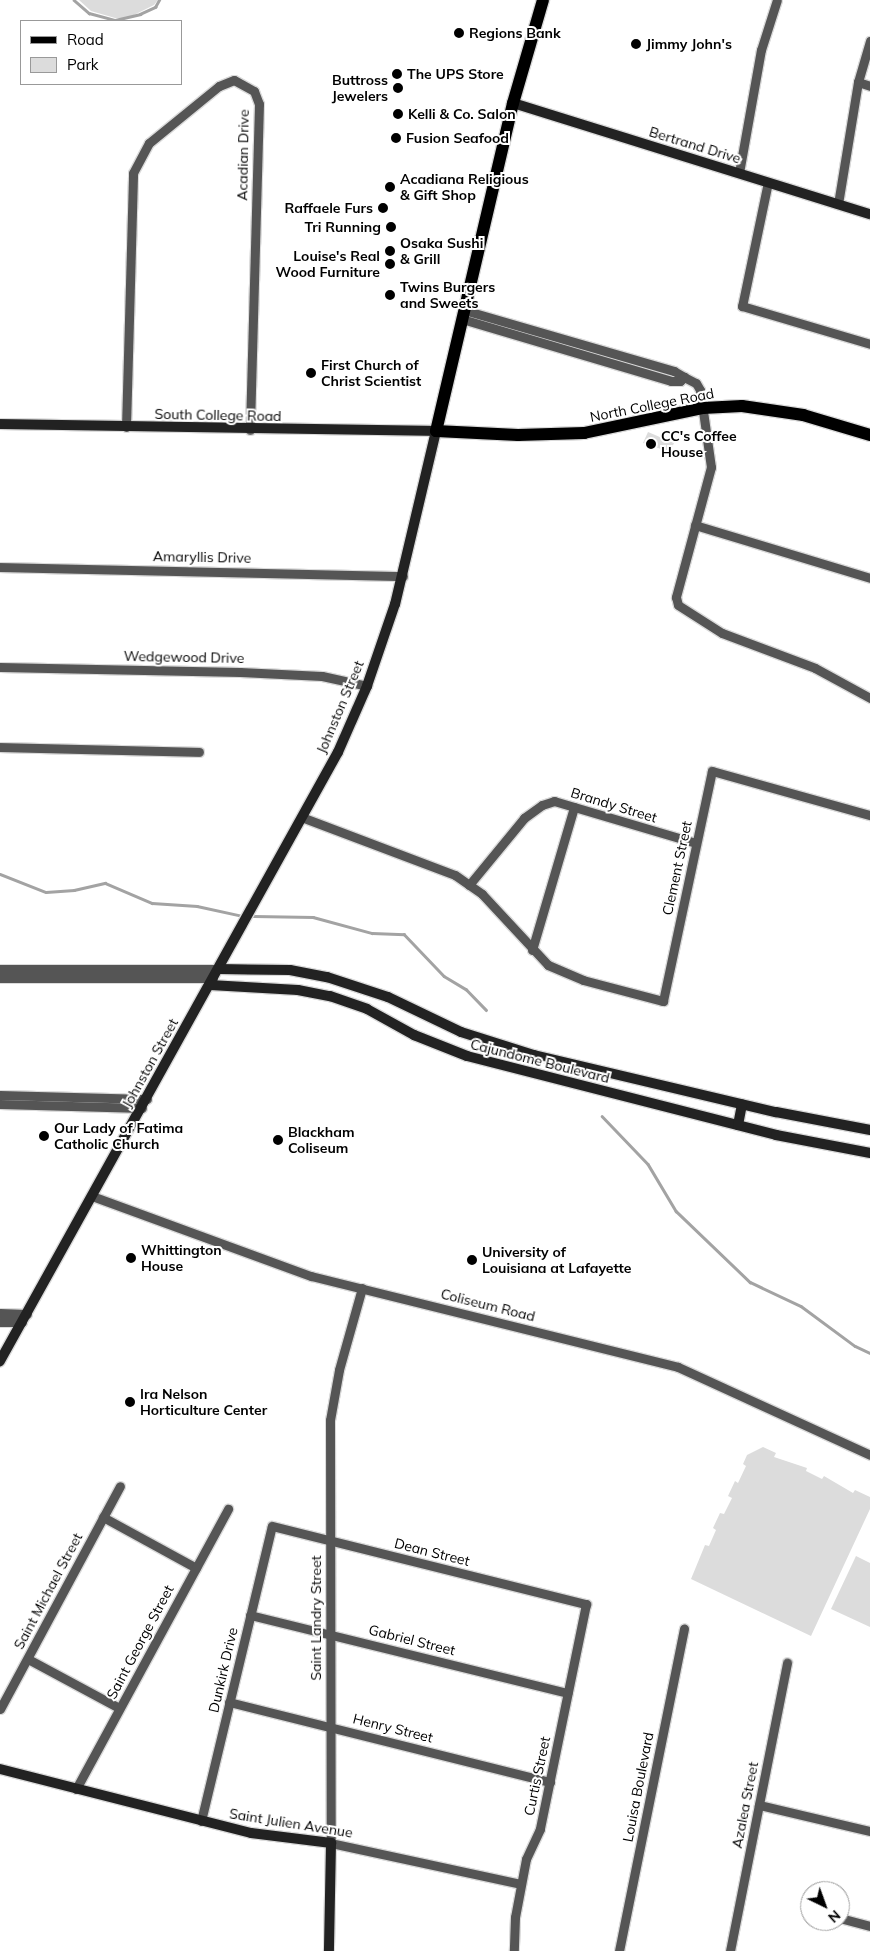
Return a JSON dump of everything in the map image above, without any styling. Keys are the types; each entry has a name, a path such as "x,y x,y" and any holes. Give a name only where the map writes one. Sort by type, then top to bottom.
{"main road":[{"name":"Johnston Street","path":"436,431 513,103 543,0"},
{"name":"North College Road","path":"436,431 518,435 584,433 703,408 777,410 870,435"}],"street":[{"path":"739,173 761,50 777,0"},
{"path":"838,204 858,82 870,41"},
{"name":"Acadian Drive","path":"126,427 133,173 149,143 219,86 234,80 254,91 259,104 250,430"},
{"path":"858,82 870,86"},
{"name":"Bertrand Drive","path":"513,103 870,214"},
{"path":"768,182 742,306 870,344"},
{"path":"463,314 674,371 699,386 711,467 676,597 678,605 722,634 815,668 870,698"},
{"path":"463,314 606,362 671,381 680,381 684,377"},
{"path":"606,362 609,352"},
{"name":"South College Road","path":"0,424 250,430 436,431"},
{"name":"Johnston Street","path":"0,1361 304,818 338,752 367,686 403,576 436,431"},
{"path":"696,525 870,578"},
{"name":"Amaryllis Drive","path":"0,567 403,576"},
{"name":"Wedgewood Drive","path":"0,667 240,672 322,676 367,686"},
{"path":"0,747 198,752"},
{"name":"Clement Street","path":"532,950 543,962 559,971 663,1001 712,771 870,816"},
{"name":"Brandy Street","path":"469,884 524,818 542,805 554,801 696,843"},
{"path":"532,950 574,807"},
{"path":"304,818 440,867 469,884 488,900 532,950"},
{"path":"0,969 214,977"},
{"name":"Cajundome Boulevard","path":"214,977 290,970 328,977 388,997 461,1032 511,1048 742,1104 870,1130"},
{"path":"0,978 214,977"},
{"name":"Cajundome Boulevard","path":"214,977 330,996 367,1010 432,1044 506,1066 738,1125 870,1153"},
{"path":"506,1066 511,1048"},
{"path":"0,1095 144,1104"},
{"path":"0,1104 144,1104"},
{"path":"738,1125 742,1104"},
{"name":"Coliseum Road","path":"92,1196 280,1266 678,1367 870,1455"},
{"name":"Saint Landry Street","path":"330,1951 330,1420 339,1370 362,1288"},
{"path":"0,1313 24,1318"},
{"path":"0,1322 24,1318"},
{"name":"Saint Michael Street","path":"0,1710 120,1486"},
{"name":"Saint George Street","path":"76,1789 228,1509"},
{"path":"103,1518 196,1568"},
{"name":"Dean Street","path":"272,1526 586,1604"},
{"name":"Dunkirk Drive","path":"201,1821 272,1526"},
{"name":"Curtis Street","path":"514,1951 521,1884 526,1860 540,1829 586,1604"},
{"name":"Gabriel Street","path":"250,1615 568,1693"},
{"name":"Louisa Boulevard","path":"619,1951 684,1628"},
{"path":"28,1658 119,1708"},
{"name":"Azalea Street","path":"730,1951 787,1664"},
{"name":"Henry Street","path":"229,1702 550,1782"},
{"name":"Saint Julien Avenue","path":"0,1769 251,1833 331,1843 521,1884"},
{"path":"759,1805 870,1831"},
{"path":"850,1921 870,1926"}],"green space":[{"path":"79,0 158,0 154,5 128,18 115,18 91,11"},
{"path":"648,432 674,443 670,452 643,443"},
{"path":"763,1447 776,1453 774,1457 807,1468 806,1471 822,1479 824,1476 853,1493 855,1490 870,1497 870,1509 811,1636 691,1579 705,1545 709,1546 716,1530 713,1528 720,1513 724,1514 732,1498 728,1496 735,1481 738,1483 746,1466 743,1464 747,1455"},
{"path":"856,1556 870,1563 870,1627 831,1609"}],"waterway":[{"path":"74,0 89,13 115,20 140,14 155,7 159,0"},
{"path":"0,874 46,892 74,890 105,883 152,903 197,906 243,916"},
{"path":"251,916 313,917 372,933 404,934 444,976 466,989 486,1010"},
{"path":"602,1116 648,1164 676,1211 750,1282 801,1306 855,1346 870,1353"}],"place":[{"name":"Regions Bank","path":"459,33"},
{"name":"Jimmy John's","path":"636,44"},
{"name":"The UPS Store","path":"397,74"},
{"name":"Buttross Jewelers","path":"398,88"},
{"name":"Kelli & Co. Salon","path":"398,114"},
{"name":"Fusion Seafood","path":"396,138"},
{"name":"Acadiana Religious & Gift Shop","path":"390,187"},
{"name":"Raffaele Furs","path":"383,208"},
{"name":"Tri Running","path":"391,227"},
{"name":"Osaka Sushi & Grill","path":"390,251"},
{"name":"Louise's Real Wood Furniture","path":"390,264"},
{"name":"Twins Burgers and Sweets","path":"390,295"},
{"name":"First Church of Christ Scientist","path":"311,373"},
{"name":"CC's Coffee House","path":"651,444"},
{"name":"Our Lady of Fatima Catholic Church","path":"44,1136"},
{"name":"Blackham Coliseum","path":"278,1140"},
{"name":"Whittington House","path":"131,1258"},
{"name":"University of Louisiana at Lafayette","path":"472,1260"},
{"name":"Ira Nelson Horticulture Center","path":"130,1402"}]}
